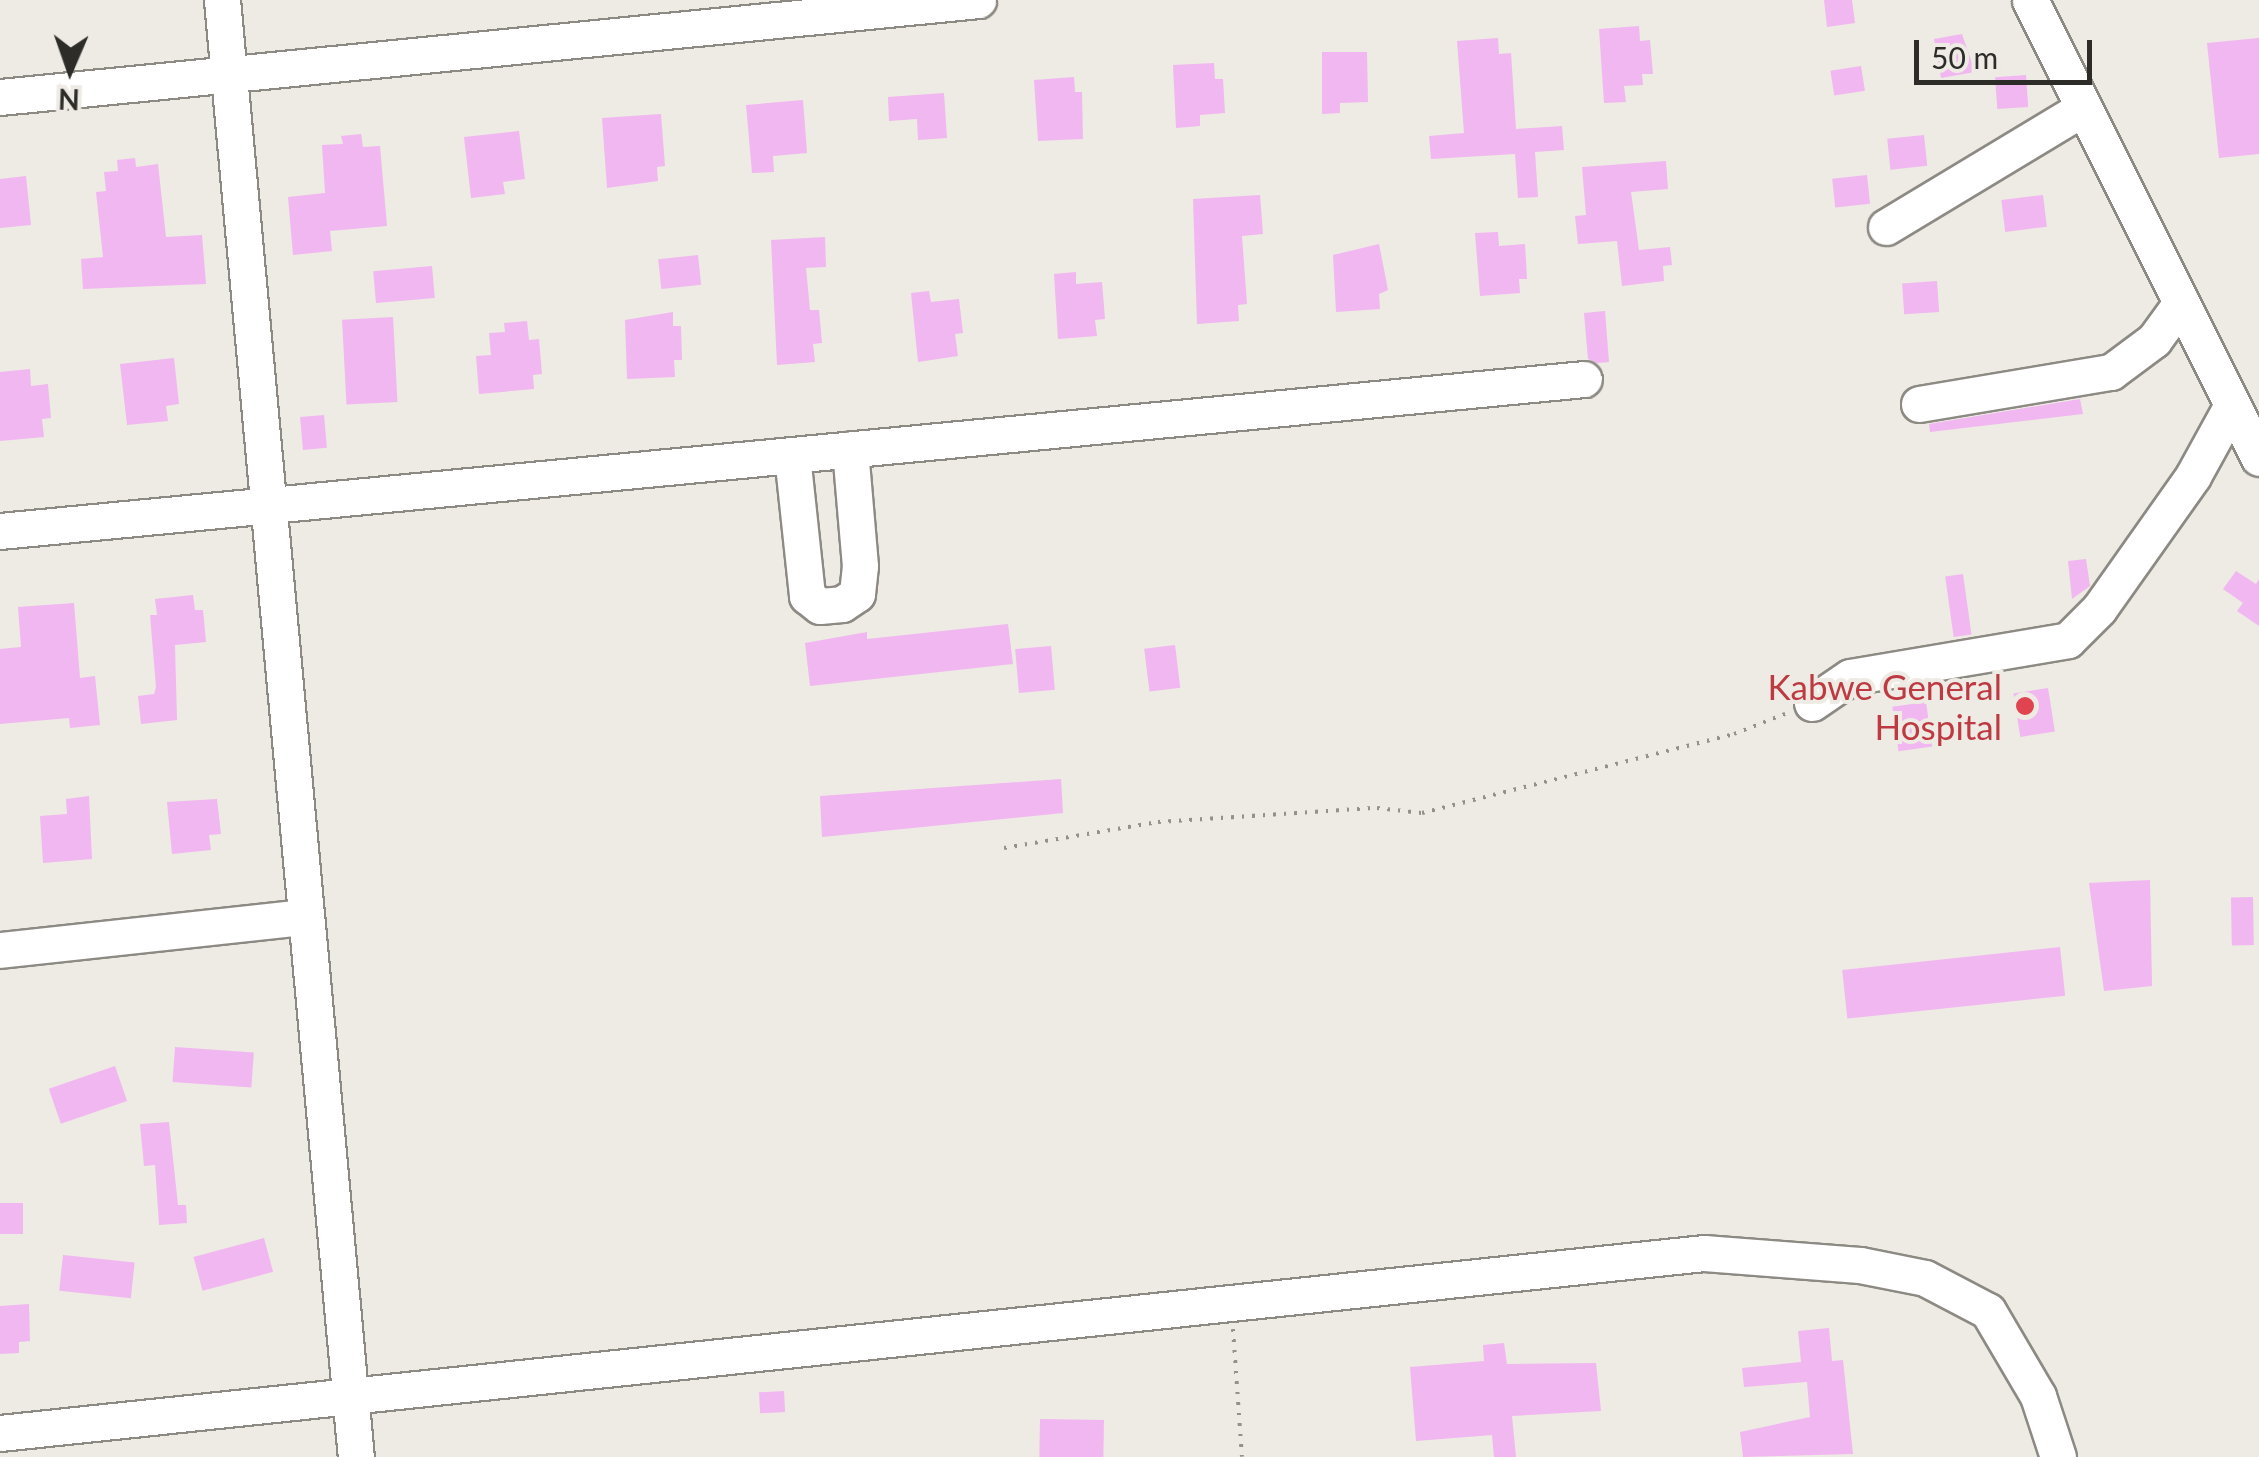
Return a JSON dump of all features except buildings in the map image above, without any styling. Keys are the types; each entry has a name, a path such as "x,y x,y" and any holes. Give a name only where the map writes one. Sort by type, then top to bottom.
{"street":[{"path":"222,0 265,508 356,1457"},
{"path":"0,97 978,0"},
{"path":"2030,0 2259,458"},
{"path":"1886,227 2083,108"},
{"path":"1919,404 2111,372 2154,340 2181,303"},
{"path":"0,531 1584,378"},
{"path":"1812,703 1850,677 2068,640 2099,609 2193,476 2232,405"},
{"path":"792,455 807,596 820,606 842,604 857,594 860,566 850,449"},
{"path":"0,950 303,917"},
{"path":"0,1432 1704,1253 1860,1265 1925,1278 1988,1311 2038,1396 2058,1457"}],"path":[{"path":"1004,848 1158,822 1378,808 1422,813 1734,734 1812,703"},
{"path":"1230,1300 1242,1457"}],"place":[{"name":"Kabwe General Hospital","path":"2025,706"}]}
